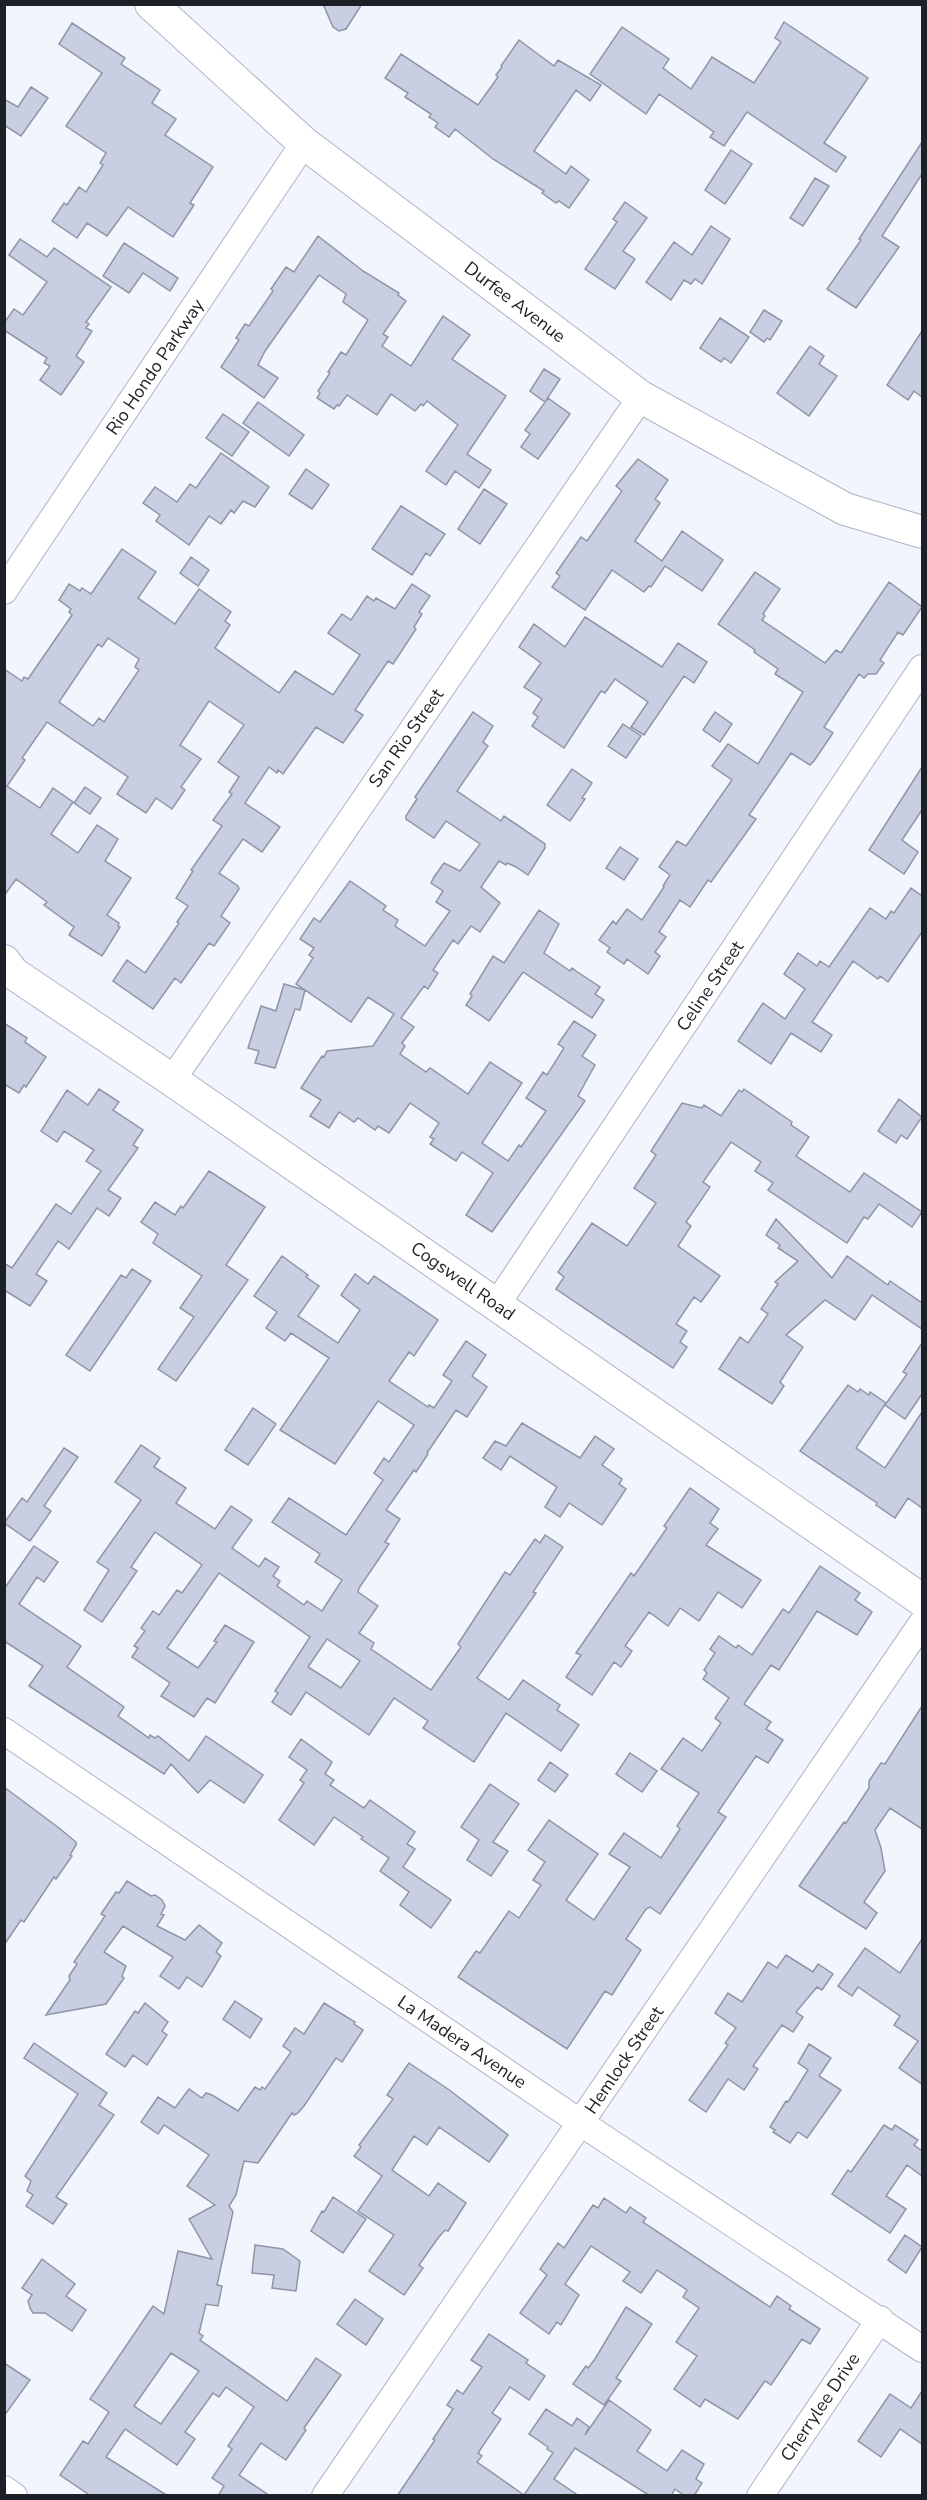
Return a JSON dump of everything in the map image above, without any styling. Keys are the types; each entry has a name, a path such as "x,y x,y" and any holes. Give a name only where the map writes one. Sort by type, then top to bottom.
{"street":[{"name":"Durfee Avenue","path":"151,4 304,143 641,397 845,509 922,532"},
{"name":"Rio Hondo Parkway","path":"4,591 304,143"},
{"name":"San Rio Street","path":"172,1080 641,397"},
{"name":"Celine Street","path":"497,1304 922,668"},
{"name":"Cogswell Road","path":"4,962 13,973 497,1304 922,1600"},
{"name":"Hemlock Street","path":"325,2496 922,1623"},
{"name":"La Madera Avenue","path":"4,1731 581,2123 880,2319 922,2349"},
{"name":"Cherrylee Drive","path":"760,2496 880,2319"},
{"path":"4,2489 14,2496"}],"building":[{"path":"323,4 362,4 346,29 339,31 333,27"},
{"path":"784,22 868,78 824,143 846,157 836,172 747,112 724,146 710,137 714,132 659,94 646,114 590,74 622,27 669,59 663,68 691,89 712,57 754,83 781,42 775,38"},
{"path":"72,23 125,58 121,64 160,90 152,103 176,119 165,135 213,167 190,203 194,205 173,237 128,207 107,236 87,223 77,238 52,221 79,187 86,192 103,165 100,163 106,153 66,126 102,73 59,44"},
{"path":"519,40 554,66 558,60 601,85 590,101 576,90 534,151 566,174 571,166 589,180 569,208 559,201 556,203 542,193 544,191 493,159 455,129 449,137 435,127 438,123 429,117 431,114 405,97 408,93 385,78 401,54 478,105 498,77 496,75 501,66"},
{"path":"31,87 48,98 21,136 4,125 4,99 18,107"},
{"path":"922,142 922,174 882,236 899,247 856,308 827,289 861,240 859,239"},
{"path":"731,150 752,164 725,204 705,190"},
{"path":"815,178 829,186 803,226 790,218"},
{"path":"625,202 647,218 623,251 635,259 615,289 585,269 617,222 613,219"},
{"path":"711,226 730,239 702,284 695,279 691,284 684,280 671,300 646,282 674,242 692,255"},
{"path":"318,236 363,271 399,293 398,295 406,301 383,334 388,337 382,346 411,366 443,316 470,335 452,359 506,396 467,454 491,470 479,488 455,471 446,485 426,471 458,425 427,401 415,411 391,394 377,415 347,395 334,409 317,398 320,393 318,391 341,352 346,355 368,320 343,302 346,294 319,275 265,351 258,365 278,378 264,398 221,367 239,340 236,338 245,324 249,326 286,267 294,272"},
{"path":"20,239 47,257 54,248 111,287 86,322 89,324 86,328 92,331 76,356 84,362 61,395 40,380 50,366 44,363 47,358 4,330 4,323 14,309 23,315 47,282 9,255"},
{"path":"124,243 178,278 170,291 143,273 129,293 103,276"},
{"path":"764,310 782,321 770,340 767,338 764,342 750,332"},
{"path":"720,318 749,337 731,363 724,358 721,362 700,348"},
{"path":"922,331 922,397 914,391 908,400 887,385"},
{"path":"810,346 824,356 819,364 837,376 809,416 777,393"},
{"path":"544,369 560,379 545,402 530,391"},
{"path":"548,398 570,414 538,459 521,447 530,434 525,430"},
{"path":"258,402 304,435 289,456 243,423"},
{"path":"223,414 249,432 232,456 206,438"},
{"path":"221,453 269,487 255,507 243,501 234,513 231,510 221,524 209,516 189,545 156,521 160,515 143,503 155,487 177,502 190,484 196,488"},
{"path":"638,459 668,480 655,499 660,503 635,541 662,561 682,531 723,560 702,591 665,566 651,587 649,586 644,592 612,570 585,610 552,587 560,576 556,573 581,537 587,541 622,491 616,486"},
{"path":"306,469 329,485 312,509 289,494"},
{"path":"484,489 507,504 480,544 458,529"},
{"path":"401,506 445,534 430,556 426,553 412,575 372,549"},
{"path":"122,549 156,572 138,598 175,624 199,589 231,612 225,621 230,625 215,648 279,693 295,671 333,695 360,655 328,633 342,614 351,620 367,596 374,601 376,598 395,609 412,584 430,596 419,612 422,614 414,627 416,629 393,664 388,661 355,710 363,715 343,743 316,727 283,774 269,767 245,803 280,827 262,852 243,839 219,873 239,889 221,916 230,923 214,946 209,943 181,983 175,978 153,1009 113,981 127,960 145,973 188,906 176,898 193,871 191,870 222,826 213,820 232,794 229,792 239,777 218,762 244,725 209,701 180,745 201,759 181,787 185,790 172,809 156,798 146,813 117,794 128,777 47,722 22,758 25,760 7,786 40,808 53,788 73,802 51,834 78,853 97,825 118,839 105,861 131,878 107,915 119,923 120,927 102,956 69,935 74,927 44,905 47,902 16,879 4,896 4,669 22,681 24,677 28,679 72,615 69,612 71,609 59,600 69,584 80,591 82,588 91,594","holes":["108,638 139,659 135,667 139,670 104,722 99,718 93,726 59,702 98,644 102,647"]},
{"path":"191,557 209,570 198,586 180,573"},
{"path":"755,572 780,589 763,614 765,616 762,620 825,663 836,650 841,653 889,582 922,607 903,635 898,632 880,660 884,663 876,674 868,674 864,678 859,674 824,727 833,733 814,761 810,765 791,753 749,815 756,819 711,882 708,880 690,907 680,900 659,932 666,937 655,952 660,956 648,974 627,959 624,964 607,952 610,948 599,940 613,921 616,924 627,909 642,920 664,887 670,875 659,867 677,841 686,846 732,780 712,766 728,744 758,764 803,692 775,674 778,669 718,624"},
{"path":"585,617 662,667 678,643 707,662 694,683 684,676 644,735 631,727 648,702 615,679 605,693 601,691 564,748 532,726 538,717 533,713 542,699 524,687 541,663 519,647 534,624 565,647"},
{"path":"473,712 493,726 483,742 488,746 457,791 501,821 504,816 545,844 545,848 528,875 516,867 499,861 481,887 500,903 480,932 471,926 458,944 453,940 433,970 438,973 428,989 424,986 401,1018 414,1027 402,1043 405,1046 400,1054 426,1072 430,1068 468,1094 490,1062 522,1083 482,1143 508,1161 519,1145 521,1147 546,1111 526,1098 543,1072 547,1075 564,1048 558,1044 574,1021 596,1035 582,1056 595,1065 578,1096 585,1101 492,1232 466,1215 493,1173 462,1152 456,1161 430,1144 434,1139 430,1137 439,1123 410,1103 389,1133 378,1126 375,1130 358,1118 354,1122 339,1112 329,1128 310,1116 321,1100 301,1088 322,1056 324,1057 327,1051 373,1046 394,1014 368,997 351,1022 296,984 313,958 309,955 314,948 300,939 314,918 320,922 350,881 386,906 383,910 398,920 395,926 425,946 450,911 436,902 443,891 431,883 434,877 444,863 460,871 480,844 446,821 434,838 406,819 406,816 417,799 415,797"},
{"path":"715,712 732,724 720,742 703,730"},
{"path":"623,724 641,736 626,758 608,746"},
{"path":"922,767 922,810 902,840 918,852 904,874 869,850"},
{"path":"572,769 592,783 582,798 585,799 570,821 547,805"},
{"path":"85,787 101,798 90,814 74,803"},
{"path":"620,847 638,859 624,880 606,868"},
{"path":"911,888 922,896 922,932 888,982 880,976 878,979 853,961 812,1022 832,1035 821,1052 791,1033 771,1064 738,1041 763,1003 785,1019 805,989 784,974 798,953 817,966 820,961 829,967 870,908 886,919 891,911 894,913"},
{"path":"539,910 559,924 544,953 570,971 572,968 600,987 595,994 604,1000 592,1018 523,972 489,1021 466,1005 472,996 470,994 493,956 504,963"},
{"path":"284,984 305,990 300,1010 295,1009 275,1068 255,1063 259,1051 248,1048 261,1006 276,1011"},
{"path":"4,1023 27,1038 25,1042 46,1057 26,1087 24,1085 19,1093 4,1084"},
{"path":"99,1089 119,1102 113,1110 143,1130 133,1145 138,1148 108,1190 121,1198 109,1216 97,1208 69,1249 58,1241 36,1274 47,1281 30,1306 4,1290 4,1263 12,1268 56,1204 71,1214 101,1171 86,1161 94,1150 64,1131 57,1142 41,1131 67,1090 88,1105"},
{"path":"744,1089 792,1122 791,1125 809,1137 796,1156 850,1192 864,1173 922,1212 912,1227 879,1204 868,1219 864,1217 847,1243 768,1190 773,1183 755,1171 761,1162 731,1142 703,1182 710,1187 686,1222 691,1226 678,1246 720,1276 701,1302 694,1297 676,1324 687,1331 680,1342 687,1347 673,1368 556,1289 564,1277 558,1272 592,1223 627,1246 656,1203 634,1188 656,1155 651,1151 682,1103 702,1108 704,1105 721,1116 739,1090 742,1092"},
{"path":"899,1099 922,1117 907,1139 901,1135 896,1143 878,1131"},
{"path":"209,1171 265,1207 226,1265 248,1280 176,1381 158,1369 194,1317 180,1308 202,1276 153,1243 158,1234 141,1222 155,1202 175,1215 181,1206 183,1208"},
{"path":"776,1219 832,1278 847,1256 888,1285 890,1281 922,1303 922,1329 872,1295 855,1320 825,1300 786,1335 803,1347 780,1382 784,1386 772,1404 719,1369 740,1337 748,1343 768,1314 761,1309 778,1284 775,1282 798,1261 778,1248 780,1245 766,1235"},
{"path":"282,1256 319,1286 298,1316 338,1343 360,1310 341,1295 355,1274 368,1284 374,1276 438,1320 414,1356 409,1352 389,1381 428,1407 429,1405 434,1408 452,1381 443,1375 466,1341 486,1355 472,1376 487,1387 467,1417 456,1410 416,1472 414,1470 386,1510 400,1519 385,1542 389,1544 359,1588 358,1592 378,1606 359,1633 374,1643 371,1649 431,1690 461,1647 458,1644 505,1572 510,1575 535,1539 540,1543 545,1535 563,1547 533,1592 536,1593 477,1678 509,1700 523,1680 560,1705 557,1710 579,1725 561,1751 506,1713 474,1762 423,1728 428,1721 394,1698 369,1735 306,1692 291,1715 272,1702 278,1693 275,1691 310,1637 219,1573 167,1648 198,1668 217,1642 214,1641 225,1625 254,1642 215,1703 207,1698 194,1717 161,1696 170,1683 132,1657 138,1648 134,1646 145,1631 141,1628 153,1611 159,1615 177,1590 182,1593 202,1565 155,1532 131,1567 137,1571 102,1622 84,1610 109,1570 97,1562 141,1500 115,1482 141,1445 160,1458 154,1467 186,1488 176,1503 215,1529 231,1506 252,1520 232,1548 259,1567 265,1558 279,1567 273,1576 280,1581 277,1586 304,1605 307,1601 322,1611 342,1580 315,1562 320,1554 272,1522 289,1498 346,1535 383,1480 374,1473 384,1458 389,1462 414,1425 378,1401 335,1464 280,1430 329,1358 291,1333 285,1341 266,1328 277,1312 254,1296","holes":["327,1639 360,1661 341,1688 308,1667"]},
{"path":"132,1269 151,1281 90,1371 66,1355 121,1275 126,1278"},
{"path":"922,1343 922,1394 905,1419 885,1405 907,1374 903,1372"},
{"path":"848,1385 858,1392 860,1389 869,1395 870,1392 886,1403 856,1448 885,1468 922,1412 922,1508 908,1498 895,1518 876,1505 877,1503 800,1451"},
{"path":"253,1408 276,1424 248,1465 225,1450"},
{"path":"522,1423 580,1458 595,1436 614,1449 602,1465 622,1479 619,1484 626,1489 602,1525 569,1503 560,1517 545,1507 557,1487 510,1456 501,1470 483,1458 495,1441 506,1446"},
{"path":"64,1448 78,1457 44,1506 51,1511 30,1541 4,1523 22,1498 27,1502"},
{"path":"690,1488 719,1509 710,1523 718,1529 706,1545 761,1580 742,1608 718,1592 699,1621 680,1608 668,1626 649,1612 625,1646 632,1651 621,1667 614,1662 592,1695 566,1677 581,1655 576,1653 631,1573 634,1576 667,1528 664,1526"},
{"path":"34,1546 58,1562 44,1582 37,1577 19,1604 81,1646 67,1667 124,1707 118,1716 149,1738 150,1735 155,1738 158,1736 189,1761 206,1736 263,1775 244,1803 210,1780 198,1793 171,1764 164,1774 29,1686 43,1666 4,1641 4,1589"},
{"path":"820,1566 860,1593 855,1600 872,1612 857,1635 817,1611 779,1670 771,1665 744,1704 771,1722 766,1729 783,1740 768,1763 756,1756 718,1812 726,1817 660,1914 650,1907 646,1909 626,1939 641,1950 612,1995 605,1991 567,2049 458,1977 476,1951 480,1953 509,1911 519,1918 541,1885 533,1880 545,1862 528,1850 549,1820 598,1854 566,1900 594,1920 630,1867 609,1854 624,1833 661,1858 680,1829 677,1826 699,1793 661,1769 683,1738 702,1751 721,1723 715,1718 729,1698 703,1679 707,1673 704,1670 715,1653 710,1649 719,1636 736,1648 738,1645 752,1655 783,1609 789,1613"},
{"path":"922,1706 922,1829 890,1808 875,1830 885,1871 864,1902 877,1913 866,1929 799,1886 844,1822 846,1823 869,1788 869,1781 881,1763 885,1764"},
{"path":"301,1739 332,1762 325,1774 334,1780 330,1785 364,1808 370,1800 415,1832 407,1844 415,1849 403,1867 451,1900 431,1928 400,1905 409,1892 380,1871 389,1858 361,1839 363,1837 334,1817 314,1845 279,1820 304,1783 300,1780 307,1770 289,1757"},
{"path":"630,1753 657,1771 642,1792 616,1774"},
{"path":"550,1762 568,1775 555,1792 538,1780"},
{"path":"490,1784 519,1804 493,1842 508,1851 491,1876 467,1860 479,1840 461,1827"},
{"path":"4,1787 59,1828 76,1842 76,1845 70,1855 72,1856 56,1879 54,1877 24,1922 21,1920 4,1945"},
{"path":"127,1881 162,1900 165,1906 161,1914 164,1915 157,1926 185,1940 199,1925 222,1943 216,1952 221,1956 211,1973 202,1987 187,1977 179,1989 160,1976 173,1957 123,1926 104,1952 126,1966 122,1976 124,1978 106,2004 46,2015 70,1980 69,1976 77,1964 74,1962 105,1916 101,1914 116,1892 119,1893"},
{"path":"922,1939 922,2084 899,2068 918,2041 894,2025 900,2016 858,1987 852,1996 838,1986 865,1948 900,1973"},
{"path":"786,1955 813,1972 818,1964 833,1974 822,1990 817,1987 796,2012 803,2017 793,2032 782,2025 753,2066 758,2069 744,2090 728,2079 706,2112 689,2100 728,2045 725,2043 736,2028 715,2013 728,1993 742,2002 768,1962 777,1968"},
{"path":"235,2001 262,2019 250,2038 223,2019"},
{"path":"145,2003 168,2022 162,2031 167,2035 147,2065 133,2055 125,2067 106,2054 135,2011 138,2013"},
{"path":"324,2003 355,2022 354,2024 363,2030 342,2062 336,2058 304,2106 298,2113 294,2115 292,2113 258,2163 244,2161 236,2195 229,2206 233,2212 217,2285 222,2286 218,2306 206,2304 199,2333 203,2336 200,2340 287,2401 316,2358 341,2375 304,2428 306,2430 286,2460 261,2443 239,2475 270,2496 218,2496 224,2486 212,2478 232,2449 228,2446 254,2407 226,2387 219,2397 213,2393 185,2432 195,2439 177,2465 125,2429 106,2457 168,2496 91,2496 60,2475 83,2441 88,2444 109,2412 90,2399 153,2306 164,2314 178,2251 212,2259 189,2219 215,2205 187,2186 209,2155 164,2125 158,2134 141,2122 158,2097 175,2108 189,2089 202,2098 206,2093 212,2095 238,2111 255,2087 260,2090 262,2087 265,2089 291,2052 283,2046 295,2028 304,2034","holes":["171,2353 199,2371 161,2424 134,2406"]},
{"path":"34,2043 107,2093 99,2105 114,2115 56,2197 67,2204 53,2224 26,2206 33,2195 27,2191 31,2181 25,2176 78,2094 24,2058"},
{"path":"809,2044 831,2058 819,2076 841,2090 807,2138 798,2132 790,2143 773,2132 775,2130 770,2127 808,2070 798,2063"},
{"path":"409,2063 448,2089 508,2135 489,2162 439,2127 427,2145 414,2136 392,2170 429,2196 438,2183 466,2203 448,2231 445,2230 438,2238 419,2265 423,2268 404,2295 369,2271 394,2235 358,2211 382,2176 354,2156 361,2147 359,2145 393,2099 387,2095"},
{"path":"884,2125 892,2130 895,2125 918,2140 914,2145 922,2151 922,2176 907,2165 886,2196 906,2209 890,2233 832,2194 848,2170 851,2172"},
{"path":"333,2197 366,2219 343,2253 311,2231"},
{"path":"604,2198 626,2213 630,2207 646,2218 643,2222 770,2307 777,2296 791,2306 789,2309 820,2329 810,2344 802,2339 771,2385 765,2381 738,2419 705,2399 700,2407 674,2389 697,2356 676,2342 699,2308 683,2297 687,2290 657,2270 641,2293 623,2281 630,2272 591,2246 565,2284 579,2295 561,2325 557,2322 549,2334 520,2313 547,2275 540,2269 558,2243 564,2248 593,2205 598,2208"},
{"path":"905,2235 922,2247 906,2273 888,2260"},
{"path":"255,2245 283,2249 300,2261 296,2291 272,2288 274,2275 252,2273"},
{"path":"42,2259 75,2284 66,2296 86,2310 72,2331 45,2313 33,2313 30,2308 28,2301 32,2295 22,2288"},
{"path":"355,2299 383,2319 366,2345 337,2324"},
{"path":"626,2307 652,2324 616,2378 621,2381 604,2405 573,2384 586,2366 588,2368 595,2359"},
{"path":"489,2334 528,2360 526,2363 545,2376 529,2400 510,2387 492,2413 501,2419 478,2453 482,2456 477,2462 524,2495 553,2453 529,2434 546,2409 572,2426 577,2418 589,2427 585,2435 609,2400 651,2430 637,2451 667,2471 682,2450 704,2464 696,2479 702,2483 694,2496 685,2496 675,2489 671,2496 650,2496 575,2448 554,2479 579,2496 397,2496 453,2409 447,2405 457,2390 463,2394 482,2367 471,2360"},
{"path":"4,2363 30,2380 4,2416"},
{"path":"922,2391 922,2444 900,2429 881,2457 858,2441 890,2394 911,2408"}]}
